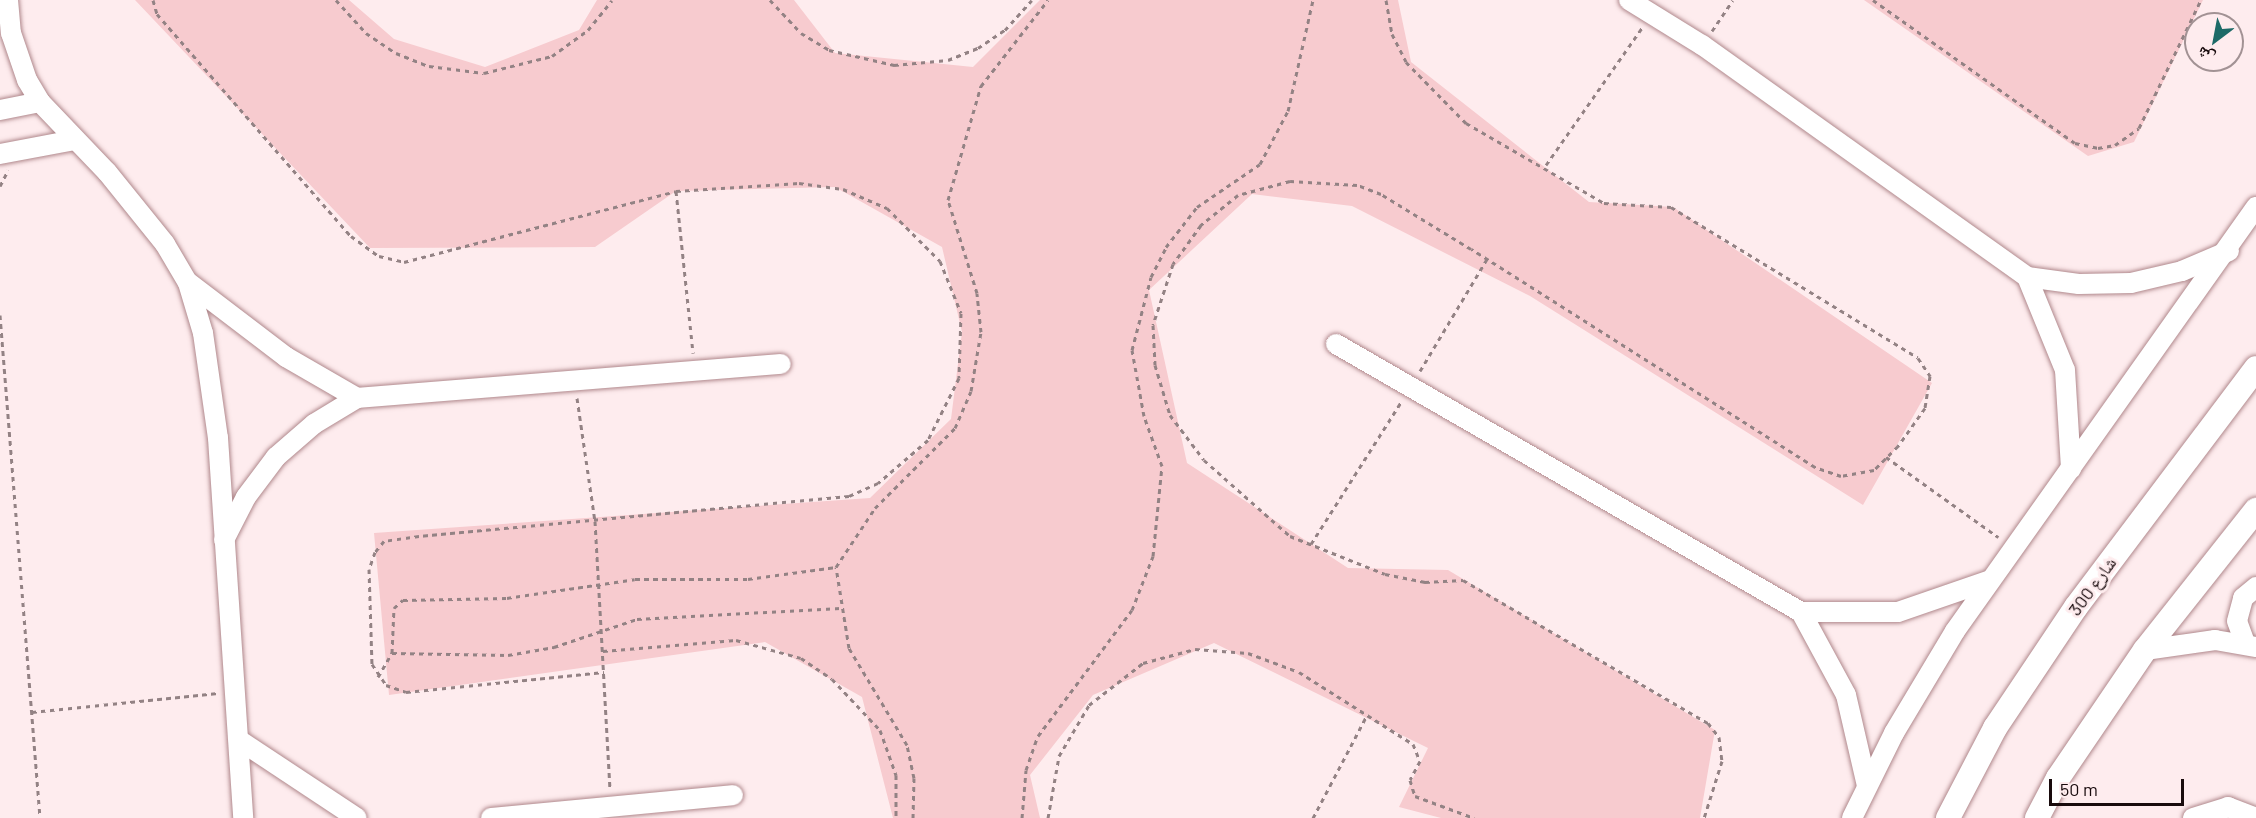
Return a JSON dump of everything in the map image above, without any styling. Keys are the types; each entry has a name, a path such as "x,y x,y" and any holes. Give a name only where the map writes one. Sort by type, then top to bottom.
{"street":[{"path":"8,0 17,57 40,102 138,207 189,283 278,352 357,398"},
{"path":"1629,0 1702,45 2027,277 2079,284 2131,283 2182,271 2230,251"},
{"path":"0,110 40,102"},
{"path":"0,154 74,140"},
{"path":"1852,818 1923,681 1989,581 2230,251 2256,207"},
{"path":"2027,277 2065,370 2071,470"},
{"path":"189,283 212,385 243,818"},
{"path":"1336,344 1801,612 1898,612 1989,581"},
{"path":"223,542 246,497 276,457 314,424 357,398 781,364"},
{"name":"شارع 300","path":"1948,818 1995,728 2076,607 2256,368"},
{"path":"2037,818 2058,778 2145,650 2256,510"},
{"path":"2251,645 2237,621 2243,598 2256,587"},
{"path":"1801,612 1846,695 1867,786"},
{"path":"2145,650 2179,642 2251,645"},
{"path":"239,740 357,818"},
{"path":"491,818 732,795"},
{"path":"2193,818 2228,807 2256,818"}],"path":[{"path":"336,0 366,33 396,53 438,68 484,72 552,56 588,30 612,0"},
{"path":"770,0 801,33 829,50 894,65 948,60 978,48 1032,0"},
{"path":"913,818 914,778 907,746 856,663 841,608 836,567 875,508 955,428 971,391 981,332 977,293 948,200 981,86 1048,0"},
{"path":"1022,818 1026,770 1038,736 1132,610 1155,545 1162,466 1144,416 1132,350 1151,277 1166,247 1197,207 1260,164 1288,111 1313,0"},
{"path":"1386,0 1397,47 1433,95 1466,123 1546,165 1604,203 1671,207 1918,358 1930,376 1930,395 1887,457 1874,470 1850,476 1815,468 1382,194 1357,185 1290,181 1238,195 1201,225 1173,264 1155,318 1155,365 1170,415 1204,460 1290,536 1385,574 1425,582 1463,580 1708,723 1719,737 1722,761 1704,818"},
{"path":"1702,45 1733,0"},
{"path":"1873,0 2055,129 2098,148 2115,145 2139,128 2200,0"},
{"path":"1546,165 1652,14"},
{"path":"676,190 694,371"},
{"path":"0,315 40,818"},
{"path":"575,381 595,521 599,633 603,651 611,807"},
{"path":"1887,457 2014,548"},
{"path":"378,678 392,653 394,608 403,600 507,598 597,583 748,579 836,567"},
{"path":"392,653 508,655 659,616 841,608"},
{"path":"603,651 736,640 801,658 832,679 880,729 896,775 896,818"},
{"path":"1048,818 1053,772 1078,718 1114,680 1156,657 1195,649 1265,657 1367,715 1419,751 1410,780 1415,796 1474,818"},
{"path":"32,712 235,691"},
{"path":"1313,818 1367,715"}],"shaded area":[{"path":"135,0 349,0 394,39 485,67 579,30 597,0 794,0 835,53 973,67 1040,0 1398,0 1411,62 1589,202 1673,207 1932,383 1863,505 1530,296 1352,206 1252,194 1149,290 1187,463 1348,568 1448,570 1715,730 1700,818 1441,818 1399,807 1428,748 1214,643 1093,695 1030,775 1040,818 893,818 862,697 765,642 389,695 374,533 870,498 951,419 962,332 942,247 835,187 676,191 595,247 370,248"},
{"path":"1864,0 2203,0 2197,12 2184,12 2184,39 2134,142 2088,156"}]}
